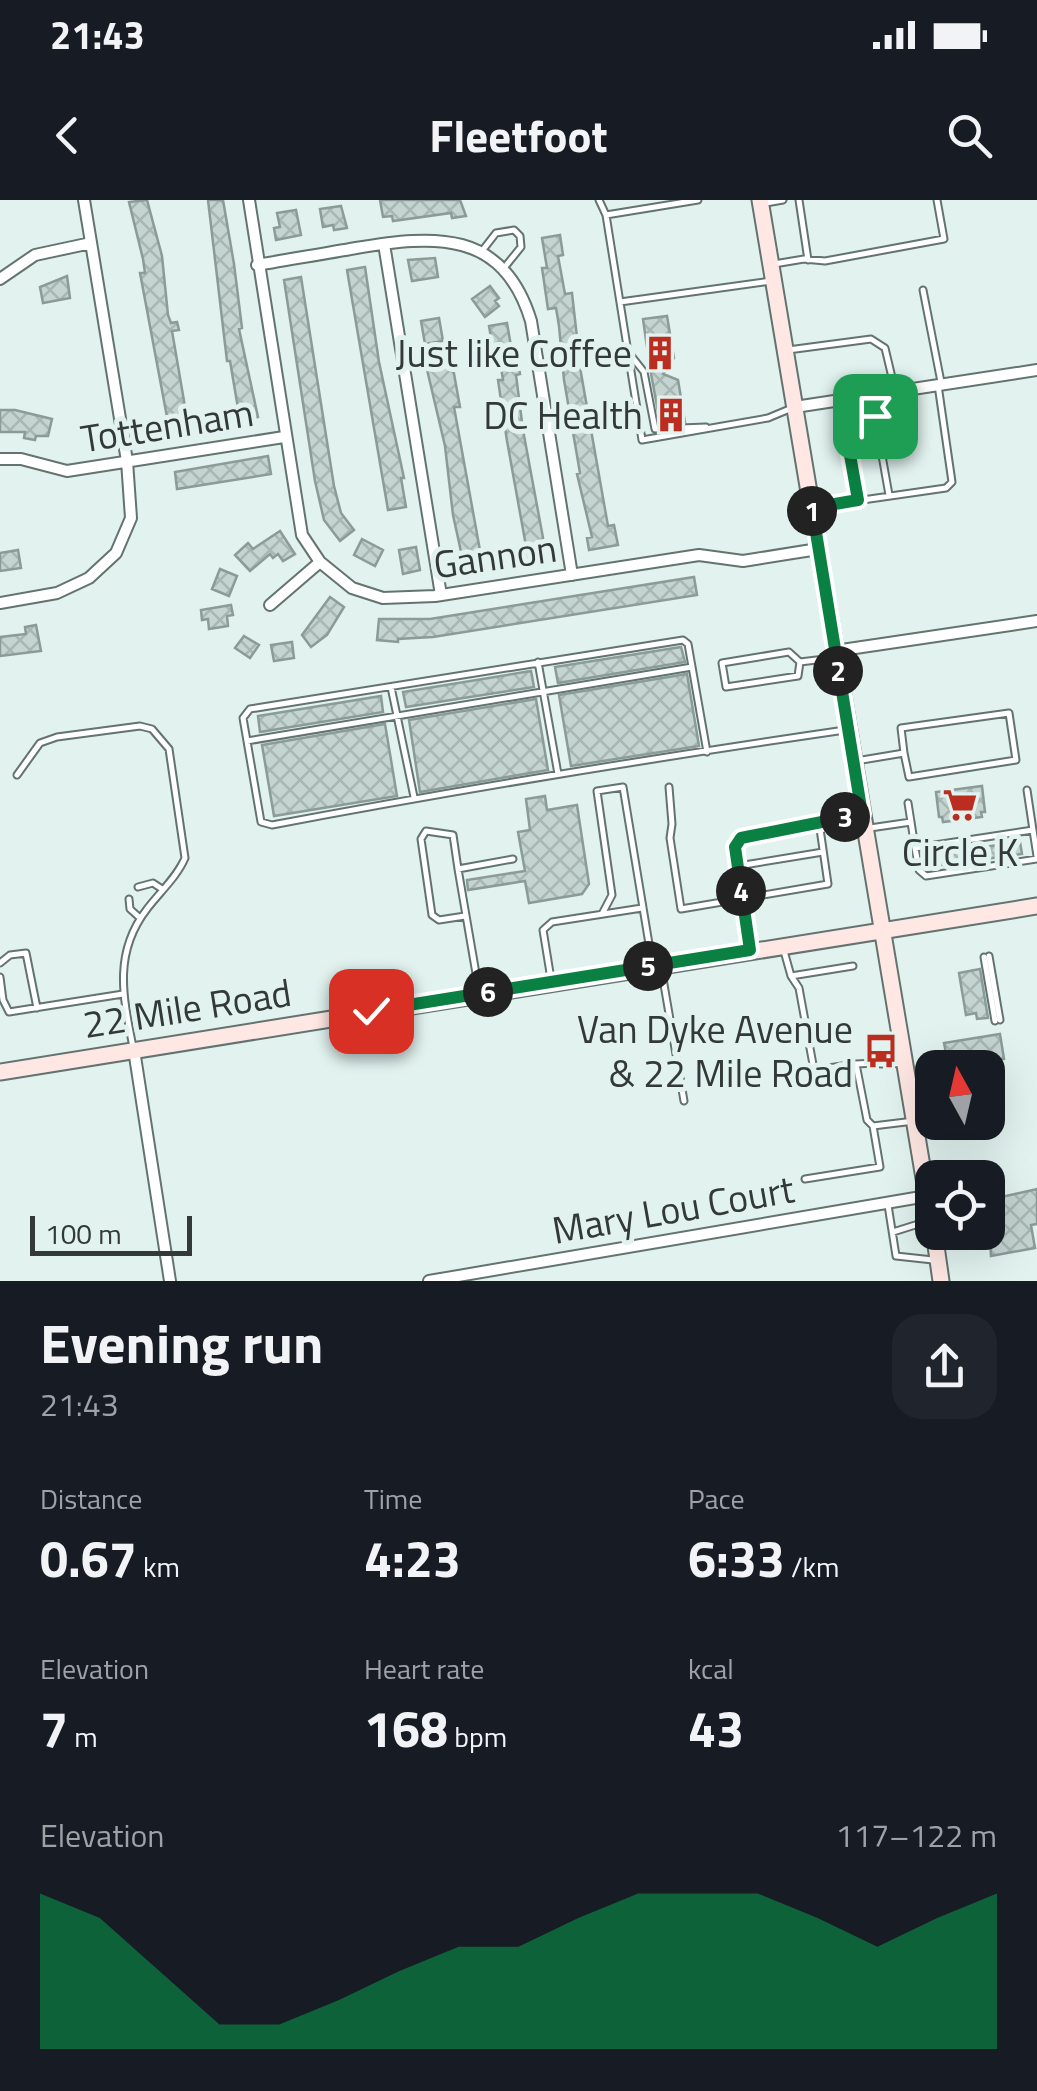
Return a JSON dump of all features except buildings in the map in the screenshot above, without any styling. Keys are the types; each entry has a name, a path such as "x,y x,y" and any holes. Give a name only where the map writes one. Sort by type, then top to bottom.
{"main road":[{"path":"761,202 921,1160"},
{"name":"22 Mile Road","path":"0,1072 1037,906"},
{"path":"936,1250 942,1281"}],"street":[{"path":"0,603 70,588 106,564 123,540 131,518 127,461 84,200"},
{"name":"Gannon","path":"249,200 302,535 320,562 352,588 384,598 441,595 699,555 743,561 818,549"},
{"path":"257,265 439,239 484,255 502,270 522,296 531,322 572,575"},
{"path":"0,279 35,255 92,243"},
{"path":"384,244 441,595"},
{"path":"795,407 1037,370"},
{"name":"Tottenham","path":"0,459 21,459 66,471 284,437"},
{"path":"270,604 320,562"},
{"path":"835,654 1037,621"},
{"path":"134,1050 170,1281"},
{"name":"Mary Lou Court","path":"429,1281 915,1198"}],"lane":[{"path":"598,200 606,214 642,440 768,418 795,407"},
{"path":"640,200 642,209"},
{"path":"606,214 698,200"},
{"path":"761,202 783,200"},
{"path":"798,200 808,260"},
{"path":"620,302 772,273 808,260 944,239 936,200"},
{"path":"484,255 496,232 514,230 520,236 521,247 502,270"},
{"path":"812,508 946,488 952,482 923,290"},
{"path":"785,351 871,339 884,348 891,363 895,392"},
{"path":"628,351 644,372 655,429 708,427"},
{"path":"858,500 844,421 875,416 890,496"},
{"path":"708,752 688,644 683,640 250,710 243,718 261,822 272,825 558,774 708,752 848,730"},
{"path":"789,652 800,662 798,676 726,687 722,663 789,652"},
{"path":"800,662 835,654"},
{"path":"538,662 558,774"},
{"path":"247,741 692,667"},
{"path":"392,687 414,798"},
{"path":"1009,713 1016,760 908,777 904,752 901,728 1009,713"},
{"path":"17,775 40,743 58,737 140,726 152,729 169,749 185,846 182,867 140,918 124,952 123,994 134,1050"},
{"path":"853,762 904,752"},
{"path":"602,914 612,895 598,791 623,787 642,908 684,1101"},
{"path":"669,787 670,838 681,909 828,884 819,822"},
{"path":"908,803 919,870 926,876 937,870 1037,857 1026,790"},
{"path":"750,950 735,847 741,838 819,822 911,822"},
{"path":"916,848 1033,830"},
{"path":"465,916 439,920 432,915 421,839 426,831 453,836 479,994"},
{"path":"1002,835 1004,844"},
{"path":"989,837 990,846"},
{"path":"975,839 976,848"},
{"path":"961,841 962,850"},
{"path":"947,843 948,852"},
{"path":"933,845 934,854"},
{"path":"738,866 823,852"},
{"path":"458,869 512,860"},
{"path":"138,887 145,882 162,889"},
{"path":"129,899 130,910 140,918"},
{"path":"552,982 543,930 552,922 642,908"},
{"path":"782,944 791,976 800,988 814,1070 869,1062 878,1067 905,1062"},
{"path":"0,963 26,953 37,1008"},
{"path":"986,957 997,1021"},
{"path":"791,976 853,966"},
{"path":"0,976 2,1000 9,1012 123,994"},
{"path":"805,1179 880,1167 856,1064"},
{"path":"873,1126 914,1120"},
{"path":"888,1202 896,1256 938,1260"},
{"path":"892,1232 915,1229"}],"place":[{"name":"Just like Coffee","path":"660,353"},
{"name":"DC Health","path":"671,415"},
{"name":"Circle K","path":"960,805"},
{"name":"Van Dyke Avenue & 22 Mile Road","path":"881,1051"}],"route":[{"path":"371,1011 750,950 735,847 741,838 862,814 812,508 858,500 844,421 875,416"}]}
